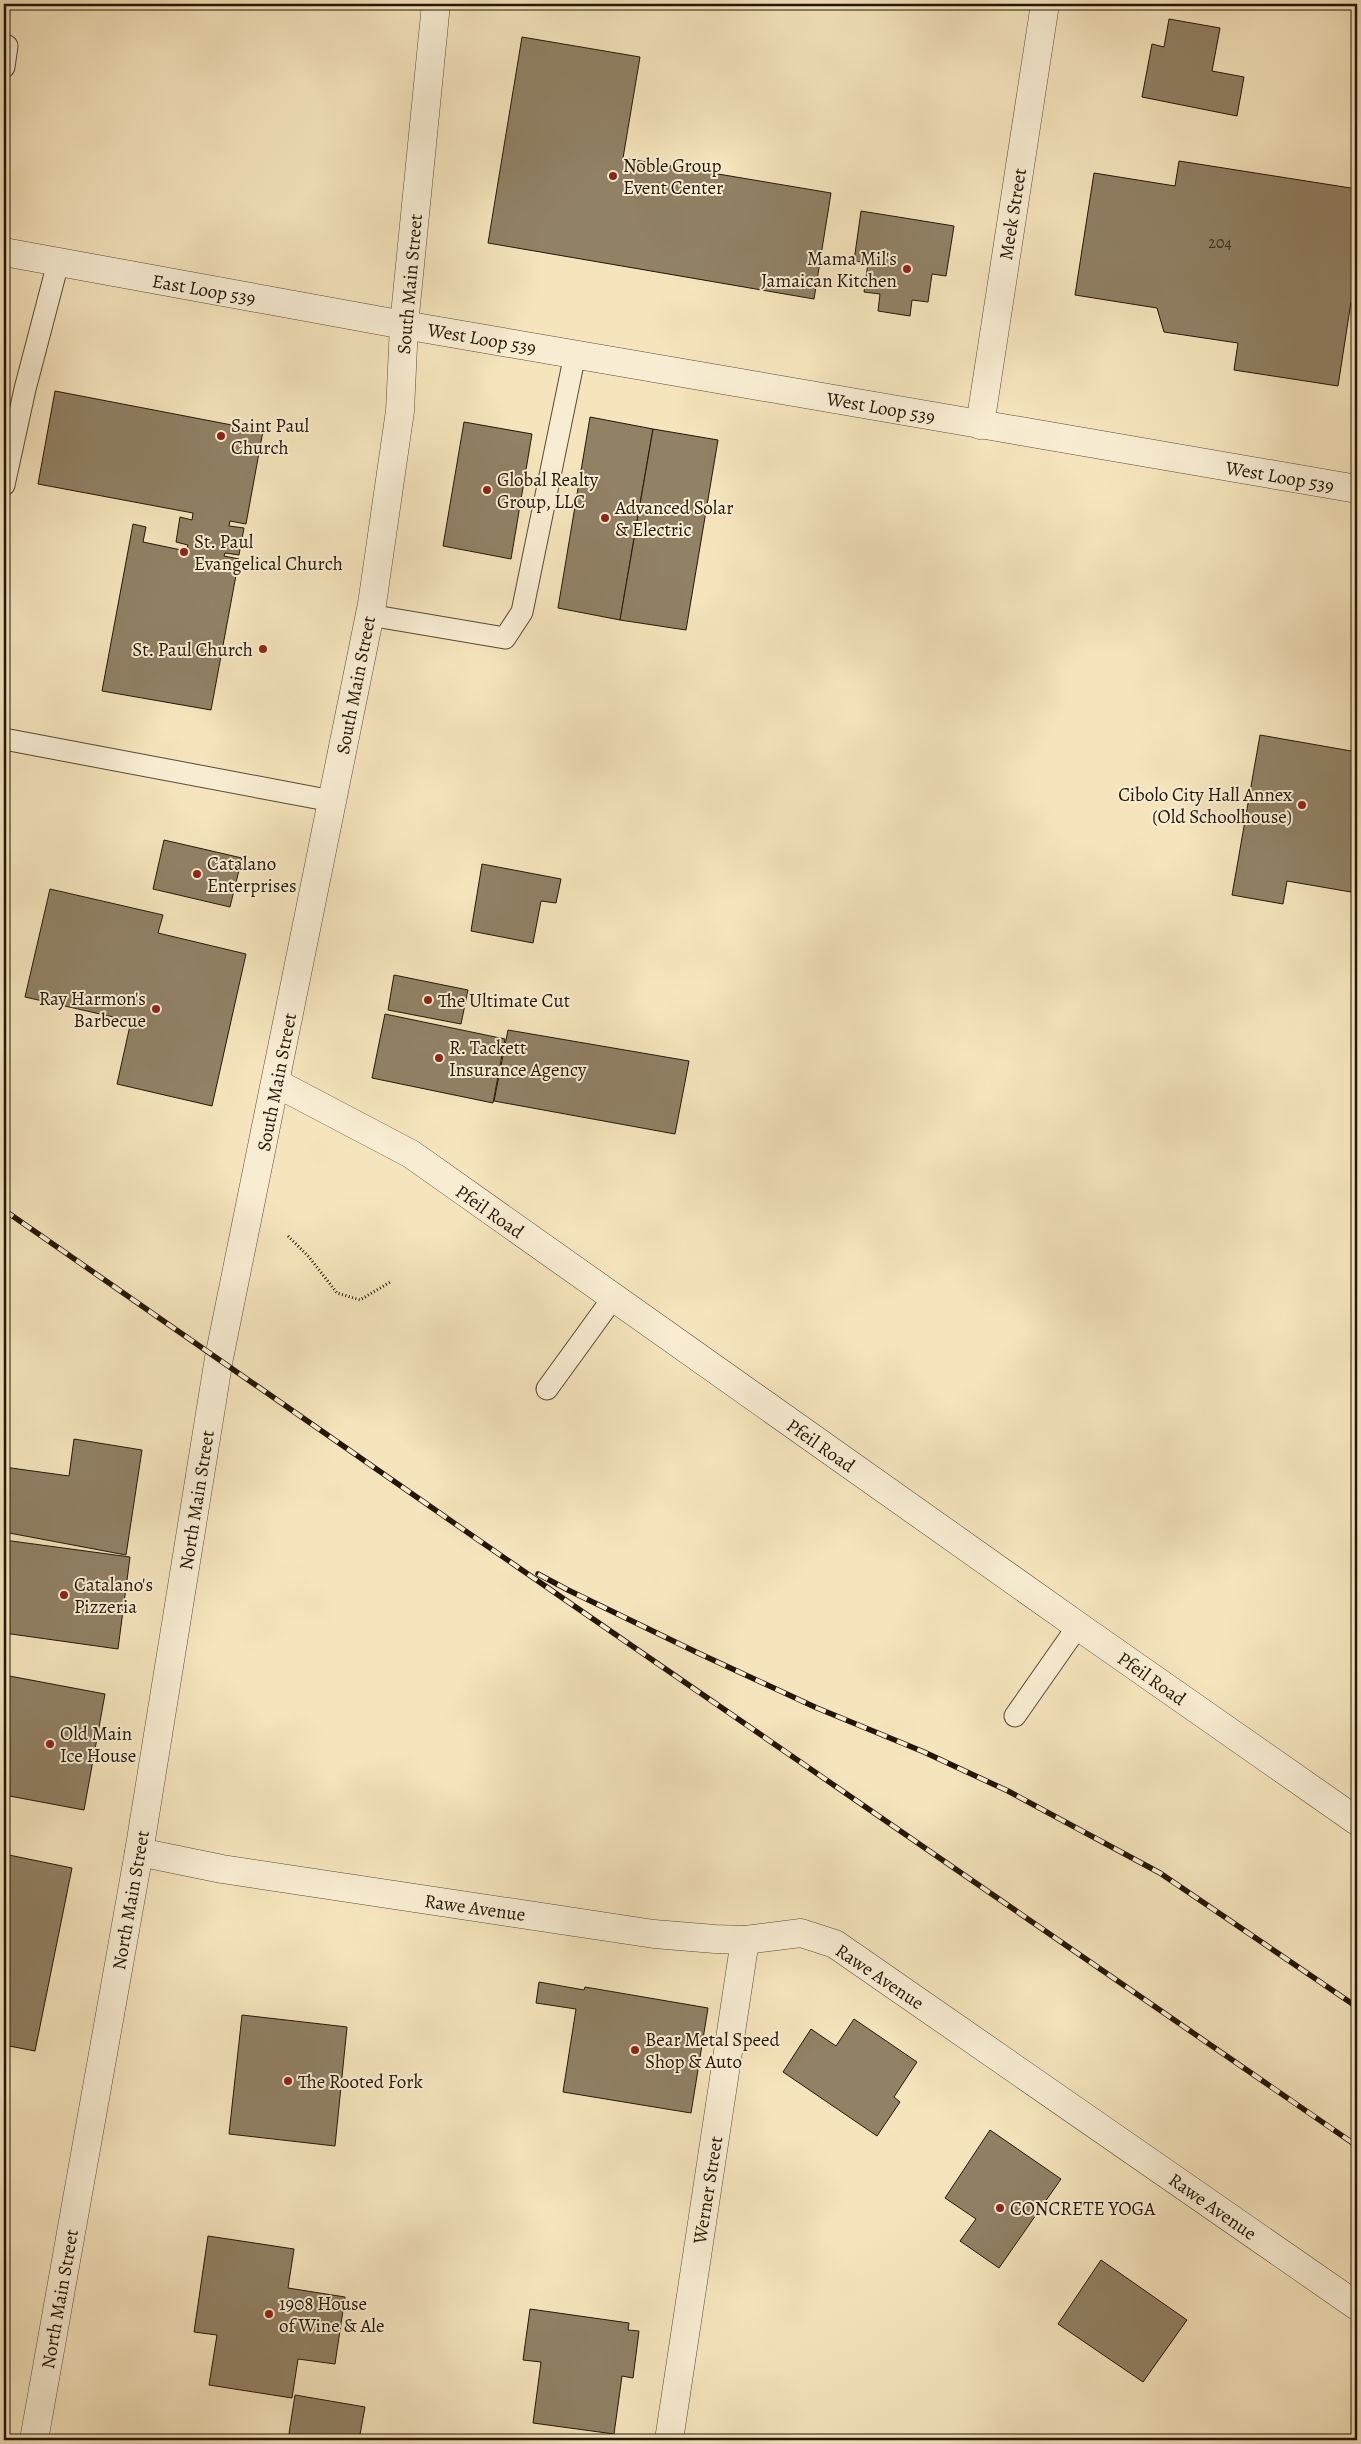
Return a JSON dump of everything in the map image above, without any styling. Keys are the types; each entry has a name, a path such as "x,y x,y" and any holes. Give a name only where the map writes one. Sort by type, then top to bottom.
{"street":[{"name":"South Main Street","path":"219,1358 369,615 400,412 404,325 436,4"},
{"name":"Meek Street","path":"980,425 1045,4"},
{"name":"East Loop 539","path":"4,252 404,325"},
{"name":"West Loop 539","path":"404,325 1357,489"},
{"name":"Pfeil Road","path":"276,1083 411,1154 1357,1821"},
{"name":"North Main Street","path":"34,2440 139,1852 219,1358"},
{"name":"Rawe Avenue","path":"139,1852 222,1869 644,1932 745,1940 801,1933 835,1944 1357,2306"},
{"name":"Werner Street","path":"669,2440 745,1940"}],"lane":[{"path":"4,67 8,46"},
{"path":"4,485 25,389 58,262"},
{"path":"369,615 504,638 522,612 575,354"},
{"path":"4,739 332,802"},
{"path":"547,1389 613,1298"},
{"path":"1015,1716 1078,1626"}],"path":[{"path":"288,1236 309,1257 337,1292 360,1300 392,1281"}],"building":[{"path":"1169,19 1220,28 1212,71 1244,77 1237,116 1142,97 1152,44 1164,47"},
{"name":"Noble Group Event Center","path":"522,37 640,57 623,158 831,193 814,299 488,243"},
{"path":"1179,161 1357,189 1357,303 1351,302 1338,386 1234,370 1238,343 1164,332 1157,308 1075,295 1094,173 1175,186"},
{"name":"Mama Mil's Jamaican Kitchen","path":"861,211 954,226 946,276 932,274 928,302 912,300 910,316 878,311 880,294 864,292 868,263 854,261"},
{"name":"St. Paul Evangelical Church","path":"55,391 263,431 246,524 230,521 229,526 244,528 239,555 225,553 224,556 239,559 211,710 102,691 133,524 146,527 143,542 186,551 188,545 176,542 180,517 192,520 193,513 38,484"},
{"name":"Advanced Solar & Electric","path":"590,417 653,429 620,620 558,608"},
{"name":"Global Realty Group, LLC","path":"464,422 532,434 511,559 443,546"},
{"path":"653,429 718,440 686,630 620,620"},
{"name":"Cibolo City Hall Annex (Old Schoolhouse)","path":"1260,735 1357,752 1357,858 1351,892 1287,881 1283,904 1232,895"},
{"name":"Catalano Enterprises","path":"164,840 242,858 230,907 153,889"},
{"path":"482,864 561,879 556,903 541,901 533,943 471,931"},
{"name":"Ray Harmon's Barbecue","path":"50,889 163,915 158,933 246,954 212,1106 117,1084 131,1021 25,997"},
{"name":"The Ultimate Cut","path":"394,975 468,990 461,1024 388,1010"},
{"name":"R. Tackett Insurance Agency","path":"385,1014 505,1039 493,1103 372,1078"},
{"path":"508,1030 689,1061 675,1134 494,1101"},
{"path":"74,1439 142,1450 126,1555 4,1532 4,1467 69,1476"},
{"name":"Catalano's Pizzeria","path":"4,1540 130,1557 118,1649 4,1633"},
{"name":"Old Main Ice House","path":"4,1675 105,1694 84,1810 4,1795"},
{"path":"4,1854 72,1868 35,2051 4,2045"},
{"name":"Bear Metal Speed Shop & Auto","path":"539,1982 584,1990 585,1987 708,2008 691,2113 563,2092 576,2009 536,2003"},
{"name":"The Rooted Fork","path":"242,2015 347,2027 335,2146 229,2134"},
{"path":"854,2019 917,2062 894,2097 900,2102 877,2136 783,2072 811,2029 836,2046"},
{"name":"CONCRETE YOGA","path":"990,2130 1061,2179 999,2268 960,2241 976,2219 945,2198"},
{"name":"1908 House of Wine & Ale","path":"208,2236 294,2249 288,2288 345,2297 335,2364 298,2359 292,2398 209,2385 217,2335 194,2332"},
{"path":"1101,2260 1187,2320 1143,2382 1058,2324"},
{"path":"530,2309 629,2323 628,2330 639,2331 633,2378 622,2376 614,2434 533,2423 541,2362 523,2360"},
{"path":"295,2395 365,2407 359,2440 288,2440"}],"railway":[{"path":"4,1210 1357,2146"},
{"path":"538,1574 698,1653 817,1708 924,1752 1008,1791 1160,1873 1357,2007"}],"place":[{"name":"Noble Group Event Center","path":"613,176"},
{"name":"Mama Mil's Jamaican Kitchen","path":"907,269"},
{"name":"Saint Paul Church","path":"221,436"},
{"name":"Global Realty Group, LLC","path":"487,490"},
{"name":"Advanced Solar & Electric","path":"605,518"},
{"name":"St. Paul Evangelical Church","path":"184,552"},
{"name":"St. Paul Church","path":"263,649"},
{"name":"Cibolo City Hall Annex (Old Schoolhouse)","path":"1302,805"},
{"name":"Catalano Enterprises","path":"197,874"},
{"name":"The Ultimate Cut","path":"428,1000"},
{"name":"Ray Harmon's Barbecue","path":"156,1009"},
{"name":"R. Tackett Insurance Agency","path":"439,1058"},
{"name":"Catalano's Pizzeria","path":"64,1595"},
{"name":"Old Main Ice House","path":"50,1744"},
{"name":"Bear Metal Speed Shop & Auto","path":"635,2050"},
{"name":"The Rooted Fork","path":"288,2081"},
{"name":"CONCRETE YOGA","path":"1000,2208"},
{"name":"1908 House of Wine & Ale","path":"269,2314"}]}
